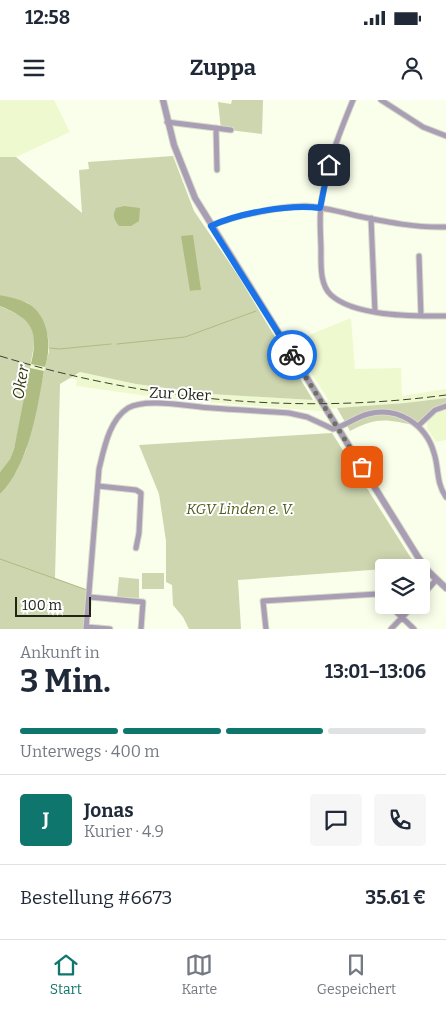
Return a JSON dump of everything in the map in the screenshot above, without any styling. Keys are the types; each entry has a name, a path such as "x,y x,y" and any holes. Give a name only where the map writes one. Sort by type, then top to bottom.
{"street":[{"path":"163,100 167,122 182,168 195,198 211,226 418,557 436,580 446,588"},
{"path":"353,100 337,138 320,208 322,274 325,286 332,296 340,301 375,312 446,316"},
{"path":"381,100 422,127 446,136"},
{"path":"167,122 231,130"},
{"path":"216,128 217,170"},
{"path":"211,226 232,218 292,206 320,208 417,226 446,228"},
{"path":"371,218 375,312"},
{"path":"419,256 421,316"},
{"name":"Zur Oker","path":"87,628 98,486 103,451 113,427 122,413 134,405 159,403 289,414 307,417 328,428 338,427"},
{"path":"418,426 435,410 446,406"},
{"path":"338,427 360,416 376,412 400,415 418,426 426,434 433,448 438,480 446,495"},
{"path":"98,486 136,490 141,493 139,532 136,548"},
{"path":"430,587 436,580"},
{"path":"266,629 263,601 375,594"},
{"path":"89,597 143,602 141,629"},
{"path":"398,614 414,629"},
{"path":"391,629 406,614"},
{"path":"87,628 110,629"}],"shaded area":[{"path":"0,100 54,100 70,132 16,157 0,157"},
{"path":"124,206 140,208 139,221 131,226 119,226 114,213 116,208"},
{"path":"193,235 201,290 190,291 181,236"},
{"path":"0,295 27,303 40,315 47,332 48,341 45,367 31,364 34,342 30,327 19,316 0,306"},
{"path":"351,318 355,369 401,368 402,396 446,389 446,398 319,411 170,399 76,386 77,380 30,368 0,348 39,365 78,375 80,372 136,384 211,394 329,401 292,342"},
{"path":"30,368 44,371 35,419 25,453 18,468 0,494 0,472 10,459 14,449"},
{"path":"446,410 446,440 436,442 427,428 427,419 439,411"}],"green space":[{"path":"232,100 263,100 262,134 221,129 218,102 231,104"},
{"path":"173,156 194,211 237,274 313,400 211,394 136,384 80,372 60,384 55,578 87,590 84,629 0,629 0,494 17,470 26,450 49,351 48,337 44,324 28,303 0,295 0,157 16,157 82,213 79,170 89,169 88,162","holes":["192,235 200,290 190,291"]},
{"path":"0,306 21,316 31,326 35,339 14,449 10,459 0,472"},
{"path":"446,398 446,406 442,407 418,426 398,422 376,421 350,431 337,408 405,403"},
{"name":"KGV Linden e. V.","path":"332,433 412,559 375,559 375,570 238,580 241,629 189,629 183,617 173,605 172,585 166,582 166,541 159,494 139,445"},
{"path":"142,573 164,573 164,589 142,589"},
{"path":"119,577 139,579 139,598 117,597"}],"waterway":[{"path":"117,344 185,337 256,311"},
{"path":"50,348 59,349 111,344"},
{"path":"0,559 87,590"}],"railway":[{"path":"0,356 54,371 109,383 221,400 333,404 390,401 446,395"}],"way so far":[{"path":"292,355 362,467"}],"route":[{"path":"292,355 211,226 232,218 292,206 320,208 329,165"}],"water label":[{"name":"Oker","path":"20,382"}]}
